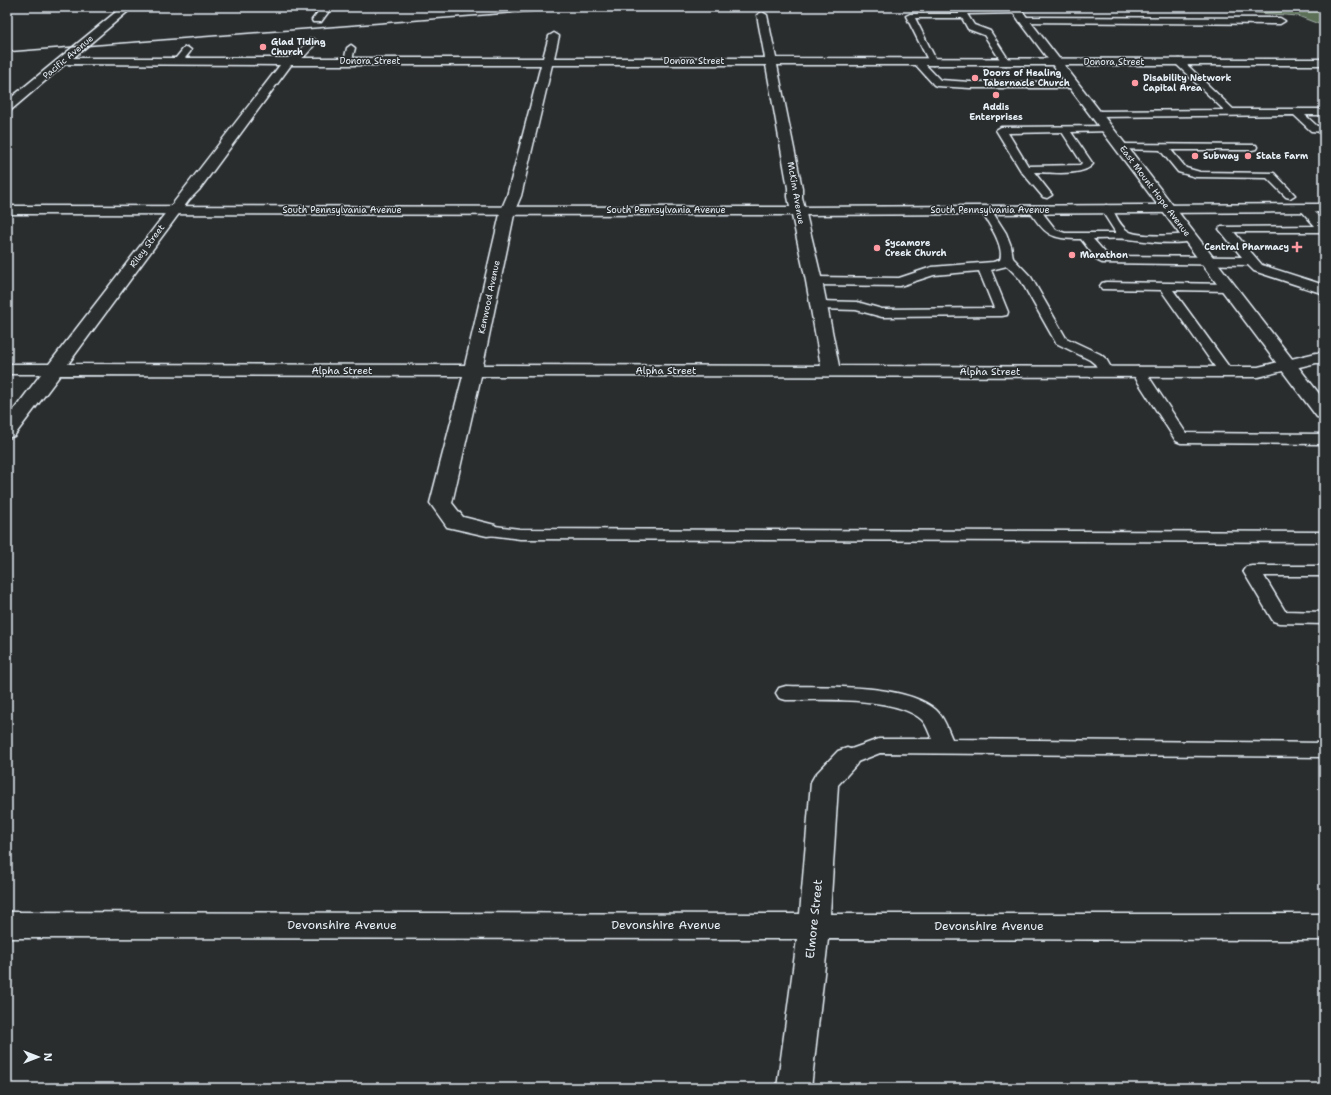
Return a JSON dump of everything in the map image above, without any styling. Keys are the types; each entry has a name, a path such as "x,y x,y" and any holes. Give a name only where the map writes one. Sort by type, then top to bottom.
{"street":[{"name":"Pacific Avenue","path":"7,108 128,7"},
{"path":"317,20 327,7"},
{"path":"1019,13 1280,21"},
{"name":"East Mount Hope Avenue","path":"1019,13 1121,147 1166,199 1190,238 1324,413"},
{"name":"McKim Avenue","path":"762,15 795,188 796,204 819,305 831,371"},
{"name":"Kenwood Avenue","path":"487,530 455,522 441,503 473,370 507,201 554,36"},
{"name":"Donora Street","path":"64,61 1324,62"},
{"name":"Riley Street","path":"7,432 54,370 172,203 184,197 194,187 288,61"},
{"name":"South Pennsylvania Avenue","path":"1137,194 1166,199 1324,208"},
{"name":"South Pennsylvania Avenue","path":"1032,202 1047,195 1062,195"},
{"path":"1268,195 1324,195"},
{"path":"7,196 138,197"},
{"name":"South Pennsylvania Avenue","path":"507,201 529,196"},
{"path":"184,197 208,197"},
{"name":"South Pennsylvania Avenue","path":"780,197 796,204 811,197"},
{"name":"South Pennsylvania Avenue","path":"7,210 172,203 507,201 796,204 986,210 1032,202 1106,208 1166,199"},
{"name":"Alpha Street","path":"7,369 1258,372 1316,358 1324,358"},
{"name":"Elmore Street","path":"794,1088 814,926 825,782 847,758"},
{"name":"Devonshire Avenue","path":"7,924 1324,927"}],"lane":[{"path":"1006,62 987,33 971,27 962,12 1019,13"},
{"path":"933,62 910,16 964,16"},
{"path":"288,61 301,55 313,41"},
{"path":"348,61 351,48"},
{"path":"178,61 187,50"},
{"path":"918,62 937,83 1074,85"},
{"path":"1180,62 1231,112"},
{"path":"1296,112 1314,129 1324,129"},
{"path":"1095,114 1324,112"},
{"path":"1047,195 1038,182 1025,169 1001,130 1107,129"},
{"path":"1025,169 1074,169 1083,168 1088,164 1065,130"},
{"path":"1121,147 1252,147"},
{"path":"1163,147 1182,170 1200,175 1270,175 1290,195"},
{"path":"1032,202 1052,232 1064,236 1190,238"},
{"path":"1106,208 1120,230 1126,236"},
{"path":"1306,208 1324,228"},
{"path":"986,210 1000,233 1006,247 1007,259 1025,277 1062,340 1067,345 1082,350 1099,360 1106,371"},
{"path":"1324,228 1225,229 1258,268 1322,288 1324,290"},
{"path":"1085,237 1102,258 1106,260 1251,261"},
{"path":"814,282 900,282 932,271 984,268 1004,263 1007,259"},
{"path":"819,305 857,306 882,313 1002,312 984,268"},
{"path":"1106,286 1228,287"},
{"path":"1164,286 1225,371"},
{"path":"1138,371 1181,438 1324,439"},
{"path":"487,530 528,534 1324,537"},
{"path":"1324,571 1252,571 1279,617 1324,618"},
{"path":"786,693 868,696 888,698 911,705 929,714 945,746"},
{"path":"847,758 878,746 1324,750"}],"green space":[{"path":"1218,7 1324,7 1324,26 1298,16 1233,11"}],"railway":[{"path":"7,52 589,7"}],"place":[{"name":"Glad Tiding Church","path":"263,47"},
{"name":"Doors of Healing Tabernacle Church","path":"975,78"},
{"name":"Disability Network Capital Area","path":"1135,83"},
{"name":"Addis Enterprises","path":"996,95"},
{"name":"Subway","path":"1195,156"},
{"name":"State Farm","path":"1248,156"},
{"name":"Central Pharmacy","path":"1297,247"},
{"name":"Sycamore Creek Church","path":"877,248"},
{"name":"Marathon","path":"1072,255"}]}
